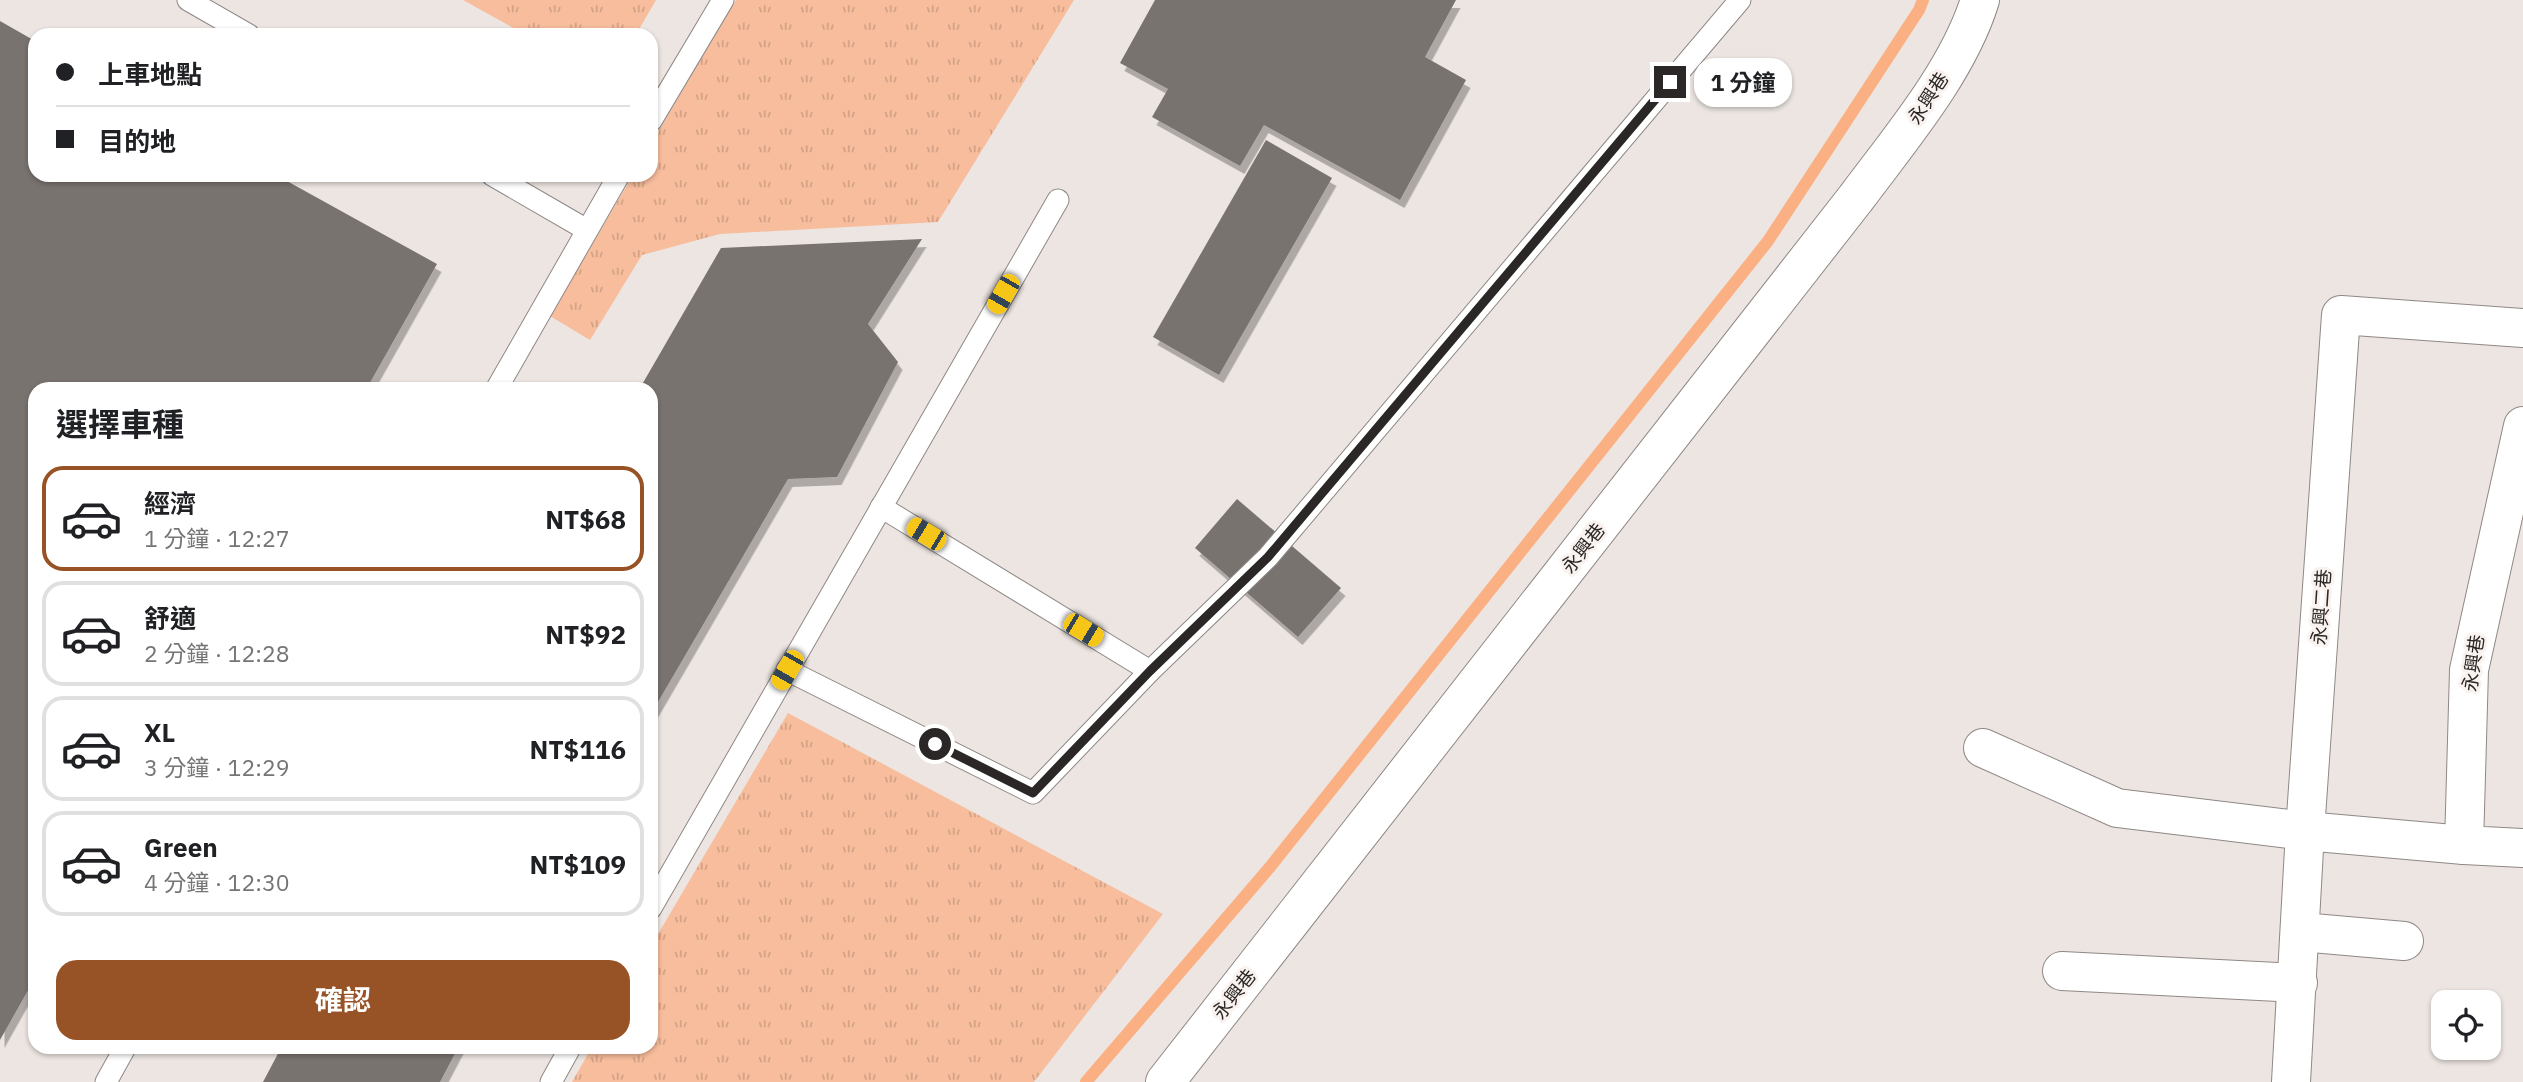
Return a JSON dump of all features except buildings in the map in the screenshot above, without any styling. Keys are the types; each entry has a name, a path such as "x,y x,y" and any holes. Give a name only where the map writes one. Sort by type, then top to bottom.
{"street":[{"name":"永興巷","path":"1166,1082 1926,105 1973,24 1980,0"},
{"name":"永興二巷","path":"2291,1082 2305,831 2341,315 2523,328"},
{"name":"永興巷","path":"2464,845 2469,670 2523,426"},
{"path":"1983,748 2117,808 2305,831 2523,848"},
{"path":"2301,932 2404,941"},
{"path":"2062,971 2298,983"}],"lane":[{"path":"188,0 237,28"},
{"path":"658,109 723,0"},
{"path":"787,670 1033,793 1150,671 1268,557 1740,0"},
{"path":"504,182 587,230"},
{"path":"500,382 615,182"},
{"path":"658,896 1058,200"},
{"path":"881,507 1150,671"},
{"path":"106,1082 122,1054"},
{"path":"551,1082 567,1054"}],"green space":[{"path":"463,0 656,0 640,28 513,28"},
{"path":"736,0 1074,0 938,222 720,234 642,255 590,340 550,316 629,182 658,182 658,132"},
{"path":"788,713 1163,914 1034,1082 572,1082 588,1054 658,1054 658,934"}],"waterway":[{"path":"1086,1082 1270,867 1768,241 1923,0"}],"route":[{"path":"935,744 1033,793 1150,671 1268,557 1670,82"}]}
